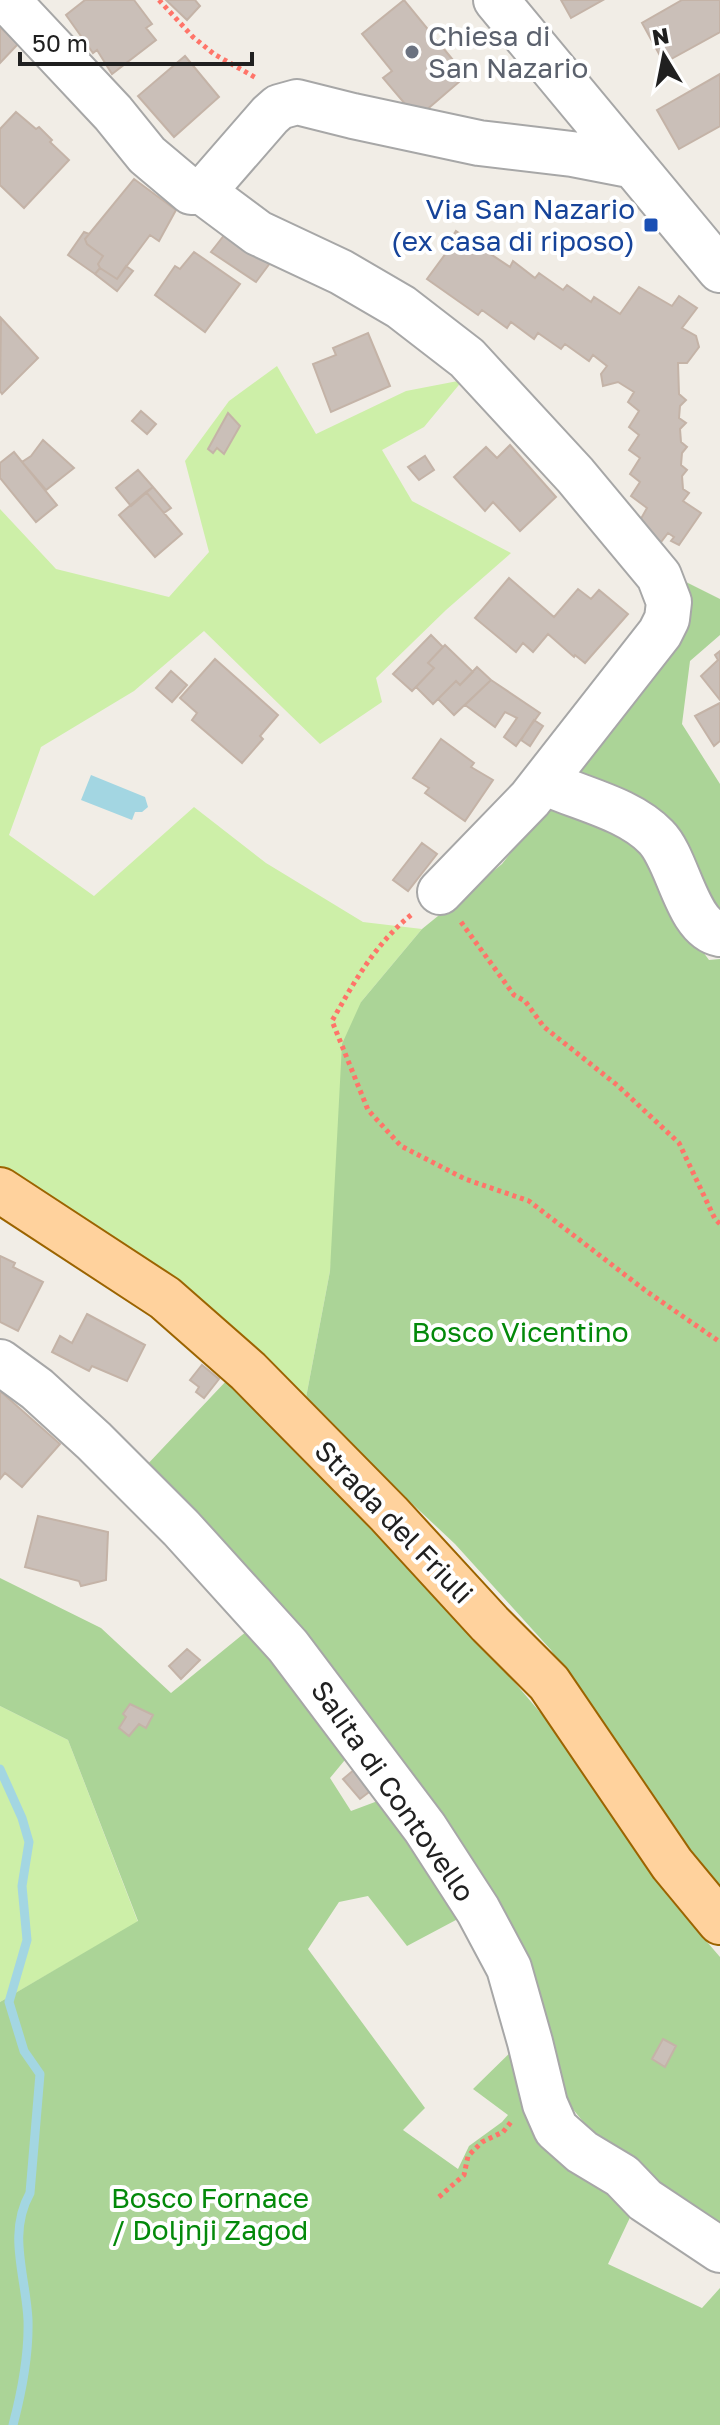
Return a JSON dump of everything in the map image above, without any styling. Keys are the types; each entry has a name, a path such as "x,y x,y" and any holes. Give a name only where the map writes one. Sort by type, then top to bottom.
{"main road":[{"name":"Strada del Friuli","path":"0,1190 165,1298 248,1371 378,1503 549,1683 672,1864 720,1922"}],"street":[{"path":"7,0 113,113 147,155 191,192 203,192 258,233 341,272 401,307 467,358 575,475 659,576 669,602 667,619 660,633 530,799 440,892"},
{"path":"496,0 634,166 713,253"},
{"path":"203,192 270,115 279,107 297,102 479,143 572,154 634,166"},
{"path":"544,782 633,820 656,837 669,855 693,911 713,933 720,934"},
{"name":"Salita di Contovello","path":"0,1362 37,1389 94,1441 181,1528 288,1646 425,1828 478,1910 509,1968 540,2087 556,2129 582,2152 622,2176 645,2200 720,2250"}],"path":[{"path":"159,0 193,37 214,54 297,102"},
{"path":"720,1224 679,1143 617,1085 544,1027 525,1001 514,995 440,892 391,932 357,977 332,1021 368,1110 401,1146 465,1179 529,1201 646,1291 720,1342"},
{"path":"439,2197 464,2175 468,2156 482,2142 503,2132 540,2087"}],"green space":[{"path":"277,366 316,434 406,391 463,380 424,427 382,450 412,501 511,553 376,678 382,702 320,744 204,631 134,691 41,747 9,835 94,896 194,807 266,863 363,922 422,929 361,1002 330,1271 305,1403 0,1175 0,509 56,569 169,597 209,552 185,461 229,401"},
{"path":"676,577 720,599 720,635 690,661 682,724 720,784 720,918 569,779"},
{"name":"Bosco Vicentino","path":"550,802 651,852 678,918 709,960 720,959 720,1890 667,1828 551,1650 455,1544 305,1403 330,1271 342,1044 361,1002 422,929 502,864"},
{"path":"228,1379 289,1435 499,1664 560,1736 671,1900 720,1957 720,2230 590,2130 558,2091 530,1969 144,1468"},
{"name":"Bosco Fornace / Doljnji Zagod","path":"0,1578 101,1628 171,1693 247,1631 349,1755 330,1778 351,1811 383,1799 471,1912 407,1946 368,1896 339,1902 308,1949 425,2108 403,2130 458,2169 469,2146 508,2115 473,2089 516,2047 634,2209 608,2264 702,2308 720,2288 720,2425 0,2425 0,2002 138,1921 68,1740 0,1706"},
{"path":"0,1706 68,1740 138,1922 0,2002"}],"water":[{"path":"91,775 145,797 148,807 142,812 135,812 132,820 81,800"}],"building":[{"path":"85,0 134,0 152,24 146,28 156,40 112,74 97,50 93,53 66,15"},
{"path":"166,0 195,0 200,6 187,20"},
{"name":"Chiesa di San Nazario","path":"404,0 466,76 417,118 383,78 392,71 362,34"},
{"path":"561,0 603,0 571,18"},
{"path":"682,0 720,0 720,32 664,63 642,23"},
{"path":"0,27 18,44 0,63"},
{"path":"185,56 219,97 174,137 138,96"},
{"path":"720,74 720,126 679,149 657,110"},
{"path":"16,112 36,129 39,127 69,160 24,208 0,185 0,129"},
{"path":"134,179 176,210 159,241 150,235 117,279 100,268 98,264 103,256 85,239"},
{"path":"229,229 273,259 256,282 211,252"},
{"path":"456,231 510,267 513,261 535,278 539,273 563,290 567,285 591,302 594,297 620,314 639,287 672,306 679,296 697,308 682,328 696,336 699,347 687,363 678,363 679,394 686,400 680,406 679,418 686,423 680,429 681,442 687,447 682,453 681,465 687,470 682,476 683,489 689,493 683,501 701,513 679,545 671,541 674,537 668,533 661,542 638,524 647,508 631,496 640,482 630,474 640,458 629,450 639,435 629,427 639,411 628,402 634,392 618,382 603,386 601,374 607,366 593,355 589,361 565,344 561,349 538,333 534,339 511,322 507,328 482,310 478,315 427,279 449,249 446,246"},
{"path":"84,232 89,234 85,239 87,244 103,256 95,274 68,255"},
{"path":"194,252 240,284 205,332 155,295 175,266 180,269"},
{"path":"126,266 133,271 117,291 95,274 100,268 117,279"},
{"path":"1,318 38,358 2,394 0,391"},
{"path":"368,333 390,386 331,412 313,364 336,355 333,348"},
{"path":"141,411 156,424 147,434 132,421"},
{"path":"228,413 240,426 224,454 217,448 213,453 208,449"},
{"path":"43,440 74,468 46,490 22,462"},
{"path":"510,445 556,497 520,531 493,502 485,511 454,477 486,447 497,458"},
{"path":"14,452 57,505 36,522 0,478 0,463"},
{"path":"425,456 434,470 419,480 408,467"},
{"path":"138,470 153,487 131,506 116,488"},
{"path":"153,487 171,508 164,513 146,492"},
{"path":"146,492 182,534 155,557 119,515"},
{"path":"509,578 554,617 578,589 591,599 599,590 628,614 585,663 548,634 533,652 523,643 516,652 475,618"},
{"path":"431,635 443,647 428,663 434,668 412,691 393,674"},
{"path":"445,645 473,672 460,685 456,681 433,704 416,687 434,668 428,663"},
{"path":"720,651 720,700 701,676 718,660 715,655"},
{"path":"215,659 278,715 242,763 192,720 197,713 180,698"},
{"path":"477,667 491,680 454,715 438,699 456,681 460,685"},
{"path":"171,671 187,685 172,702 156,688"},
{"path":"491,680 540,713 516,746 504,737 517,718 505,712 495,727 465,705"},
{"path":"720,703 720,741 714,746 695,716"},
{"path":"534,720 543,726 530,746 521,740"},
{"path":"441,739 474,763 471,767 493,780 465,821 425,793 429,788 413,778"},
{"path":"422,843 437,854 408,891 393,880"},
{"path":"0,1256 15,1263 13,1267 43,1282 18,1331 0,1322"},
{"path":"87,1314 145,1345 127,1381 92,1366 89,1371 52,1352 60,1336 72,1343"},
{"path":"202,1365 219,1379 204,1398 196,1392 199,1387 190,1380"},
{"path":"0,1391 60,1444 22,1487 5,1473 0,1479"},
{"path":"38,1516 108,1532 106,1580 81,1586 79,1581 25,1567"},
{"path":"187,1649 200,1660 181,1679 169,1666"},
{"path":"130,1704 153,1715 146,1728 139,1724 129,1736 119,1728"},
{"path":"361,1764 377,1786 360,1799 343,1779"},
{"path":"663,2039 676,2046 665,2067 652,2059"}],"waterway":[{"path":"0,1769 29,1842 22,1886 27,1940 9,2002 24,2051 40,2074 30,2193 20,2224 28,2333 24,2373 13,2425"}],"place":[{"name":"Chiesa di San Nazario","path":"412,52"},
{"name":"Via San Nazario (ex casa di riposo)","path":"651,225"}]}
